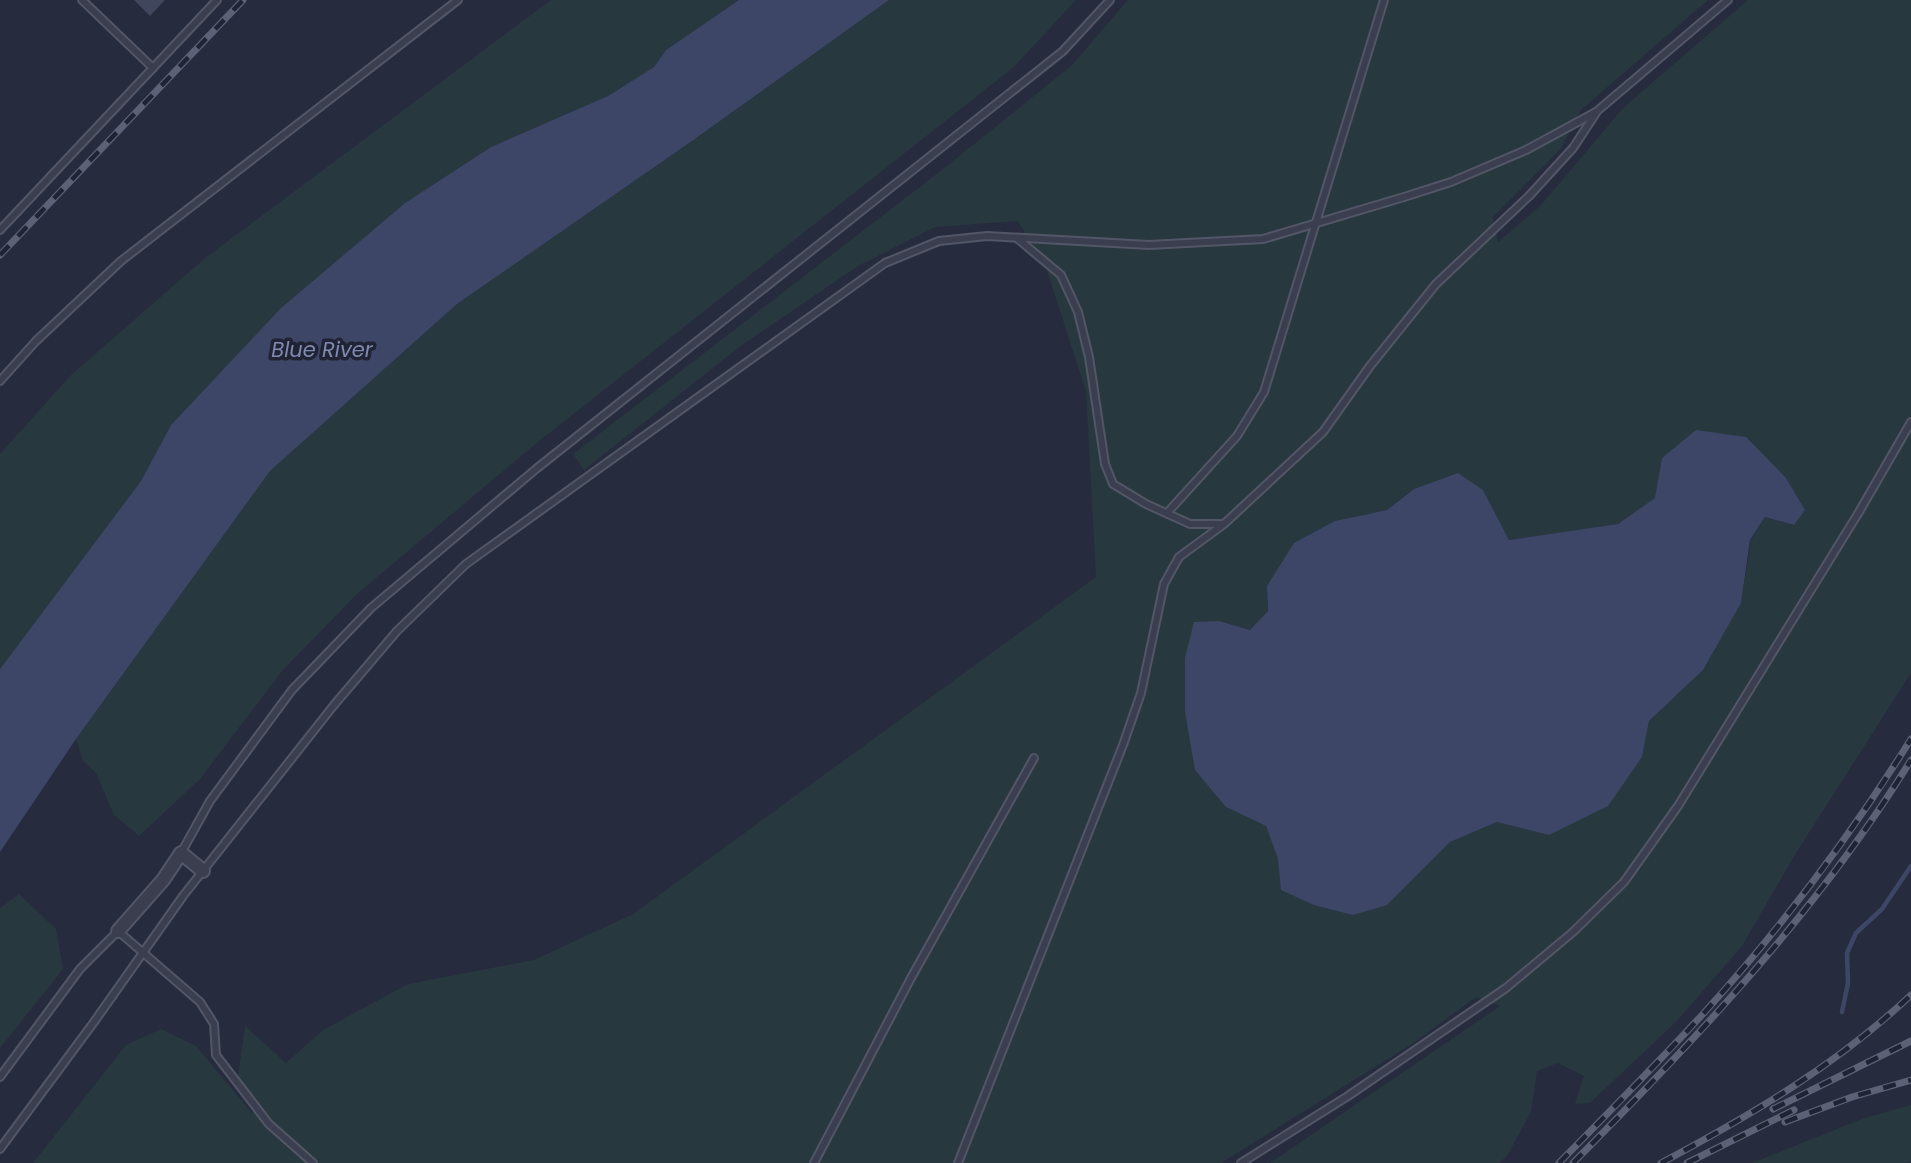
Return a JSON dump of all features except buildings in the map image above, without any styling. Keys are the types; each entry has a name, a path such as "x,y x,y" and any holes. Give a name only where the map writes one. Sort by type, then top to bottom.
{"street":[{"path":"118,931 163,880 181,853 203,871"}],"lane":[{"path":"82,0 153,68"},
{"path":"0,230 217,0"},
{"path":"0,381 36,341 121,261 458,0"},
{"path":"181,853 209,801 292,690 371,608 536,469 1063,51 1111,0"},
{"path":"1167,513 1237,436 1264,392 1384,0"},
{"path":"0,1149 203,871 334,705 397,631 466,564 885,263 939,241 987,236 1149,245 1262,239 1451,182 1526,150 1596,112 1727,0"},
{"path":"958,1163 1123,745 1141,693 1164,584 1179,557 1224,524 1323,432 1370,366 1436,284 1530,195 1573,148 1596,112"},
{"path":"1018,239 1061,275 1078,312 1105,464 1113,484 1146,504 1190,524 1224,524"},
{"path":"1241,1163 1348,1096 1506,988 1573,932 1624,881 1678,806 1852,524 1911,422"},
{"path":"814,1163 911,978 1034,758"},
{"path":"0,1077 80,969 118,931 200,1002 214,1024 216,1055 270,1124 313,1163"}],"shaded area":[{"path":"551,0 739,0 666,50 654,67 608,96 491,147 405,203 281,308 171,425 141,481 0,669 0,454 70,376 205,258"},
{"path":"889,0 1076,0 1014,67 538,442 358,593 282,671 200,779 139,836 114,815 96,773 83,761 76,739 270,471 457,304"},
{"path":"1128,0 1708,0 1581,110 1560,150 1493,217 1498,242 1541,205 1624,107 1748,0 1911,0 1911,673 1796,853 1742,946 1677,1021 1590,1103 1575,1104 1584,1076 1558,1063 1537,1071 1531,1112 1507,1156 1499,1163 1270,1163 1500,1006 1476,997 1412,1044 1221,1163 33,1163 126,1045 161,1029 196,1046 252,1113 262,1107 238,1076 245,1026 286,1063 323,1030 408,984 534,960 633,914 1096,577 1086,391 1045,265 1018,221 935,227 858,266 742,345 584,470 573,454 943,169 1071,66","holes":["1662,458 1794,525 1765,517 1751,540 1741,603 1703,670 1649,721 1642,757 1549,835 1497,822 1450,842 1387,905 1282,890 1278,859 1266,826 1226,807 1219,621 1250,630 1268,611 1267,586 1335,521 1387,510 1414,489 1483,490 1509,540 1618,524 1656,498"]},
{"path":"19,894 56,929 63,969 0,1048 0,908"},
{"path":"1911,1105 1911,1162 1752,1163 1862,1119"}],"water":[{"name":"Blue River","path":"739,0 889,0 457,304 270,471 76,739 0,852 0,669 141,481 171,425 281,308 405,203 491,147 608,96 654,67 666,50"},
{"path":"1696,430 1746,437 1786,478 1805,510 1794,525 1765,517 1750,540 1741,603 1703,670 1649,721 1642,757 1608,806 1549,835 1497,822 1450,842 1387,905 1353,915 1314,905 1281,890 1278,859 1266,826 1226,807 1195,770 1185,712 1185,658 1194,622 1219,621 1250,630 1268,611 1267,586 1294,543 1335,521 1387,510 1414,489 1458,473 1483,490 1509,540 1618,524 1655,498 1662,458"}],"waterway":[{"path":"1842,1012 1848,983 1847,953 1856,933 1882,909 1911,866"}],"railway":[{"path":"0,255 243,0"},
{"path":"1559,1163 1732,982 1839,847 1911,739"},
{"path":"1573,1163 1665,1069 1796,921 1875,816 1911,760"},
{"path":"1661,1163 1792,1087 1854,1044 1911,995"},
{"path":"1773,1109 1911,1041"},
{"path":"1785,1122 1852,1097 1911,1080"},
{"path":"1687,1163 1794,1110"}]}
